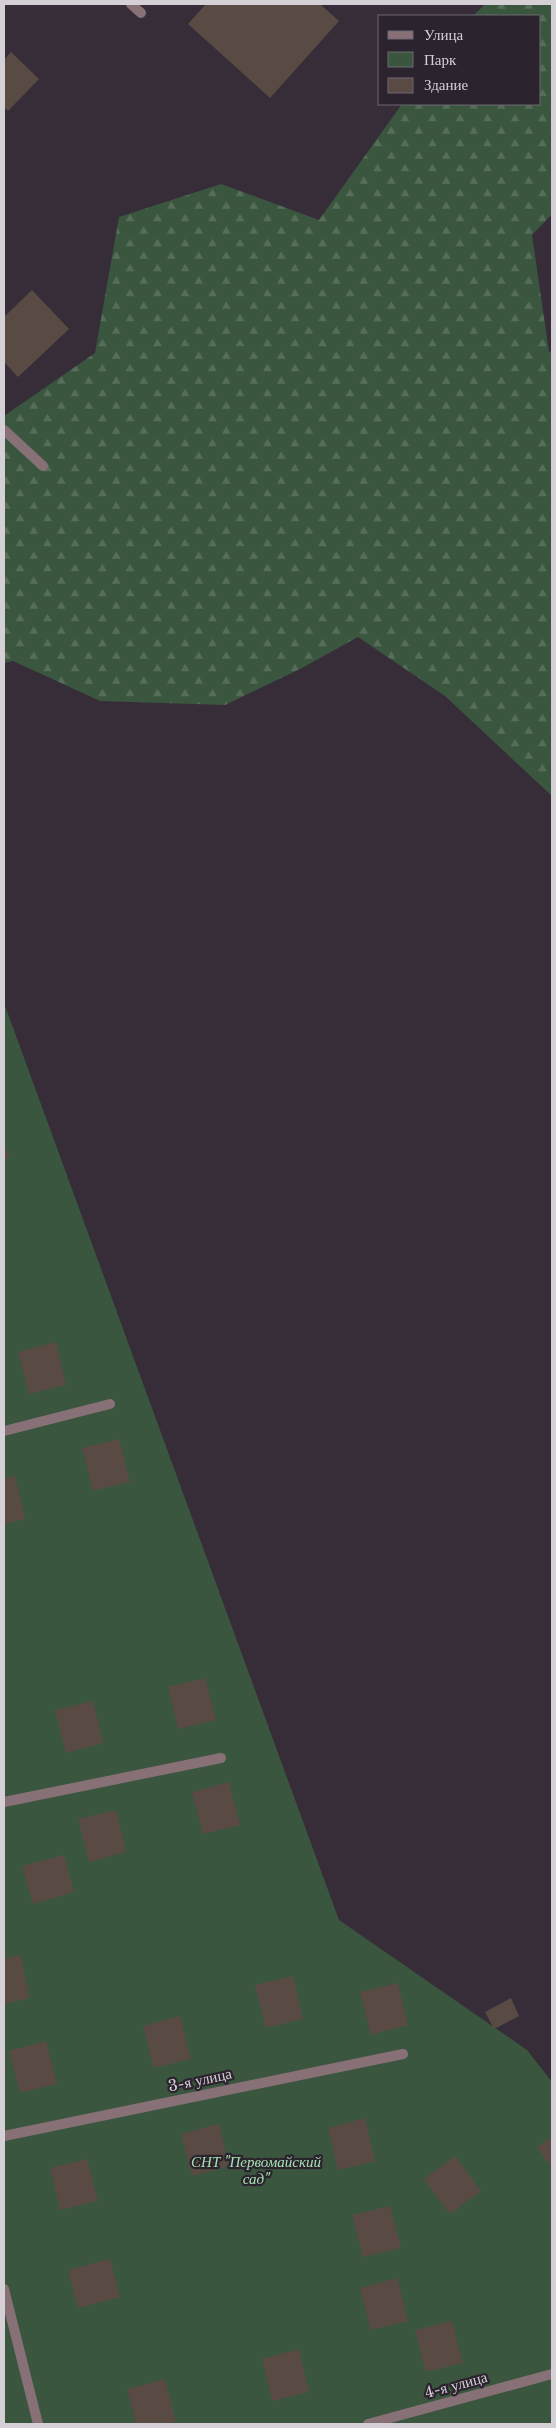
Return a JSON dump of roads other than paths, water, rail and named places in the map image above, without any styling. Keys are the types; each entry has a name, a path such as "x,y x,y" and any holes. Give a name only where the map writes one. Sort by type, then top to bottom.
{"street":[{"path":"131,4 142,13"},
{"path":"4,430 43,466"},
{"path":"4,1431 110,1404"},
{"path":"4,1802 221,1758"},
{"name":"3-я улица","path":"4,2136 403,2054"},
{"path":"4,2289 38,2424"},
{"name":"4-я улица","path":"368,2424 552,2374"}],"park label":[{"name":"СНТ \"Первомайский сад\"","path":"256,2170"}]}
